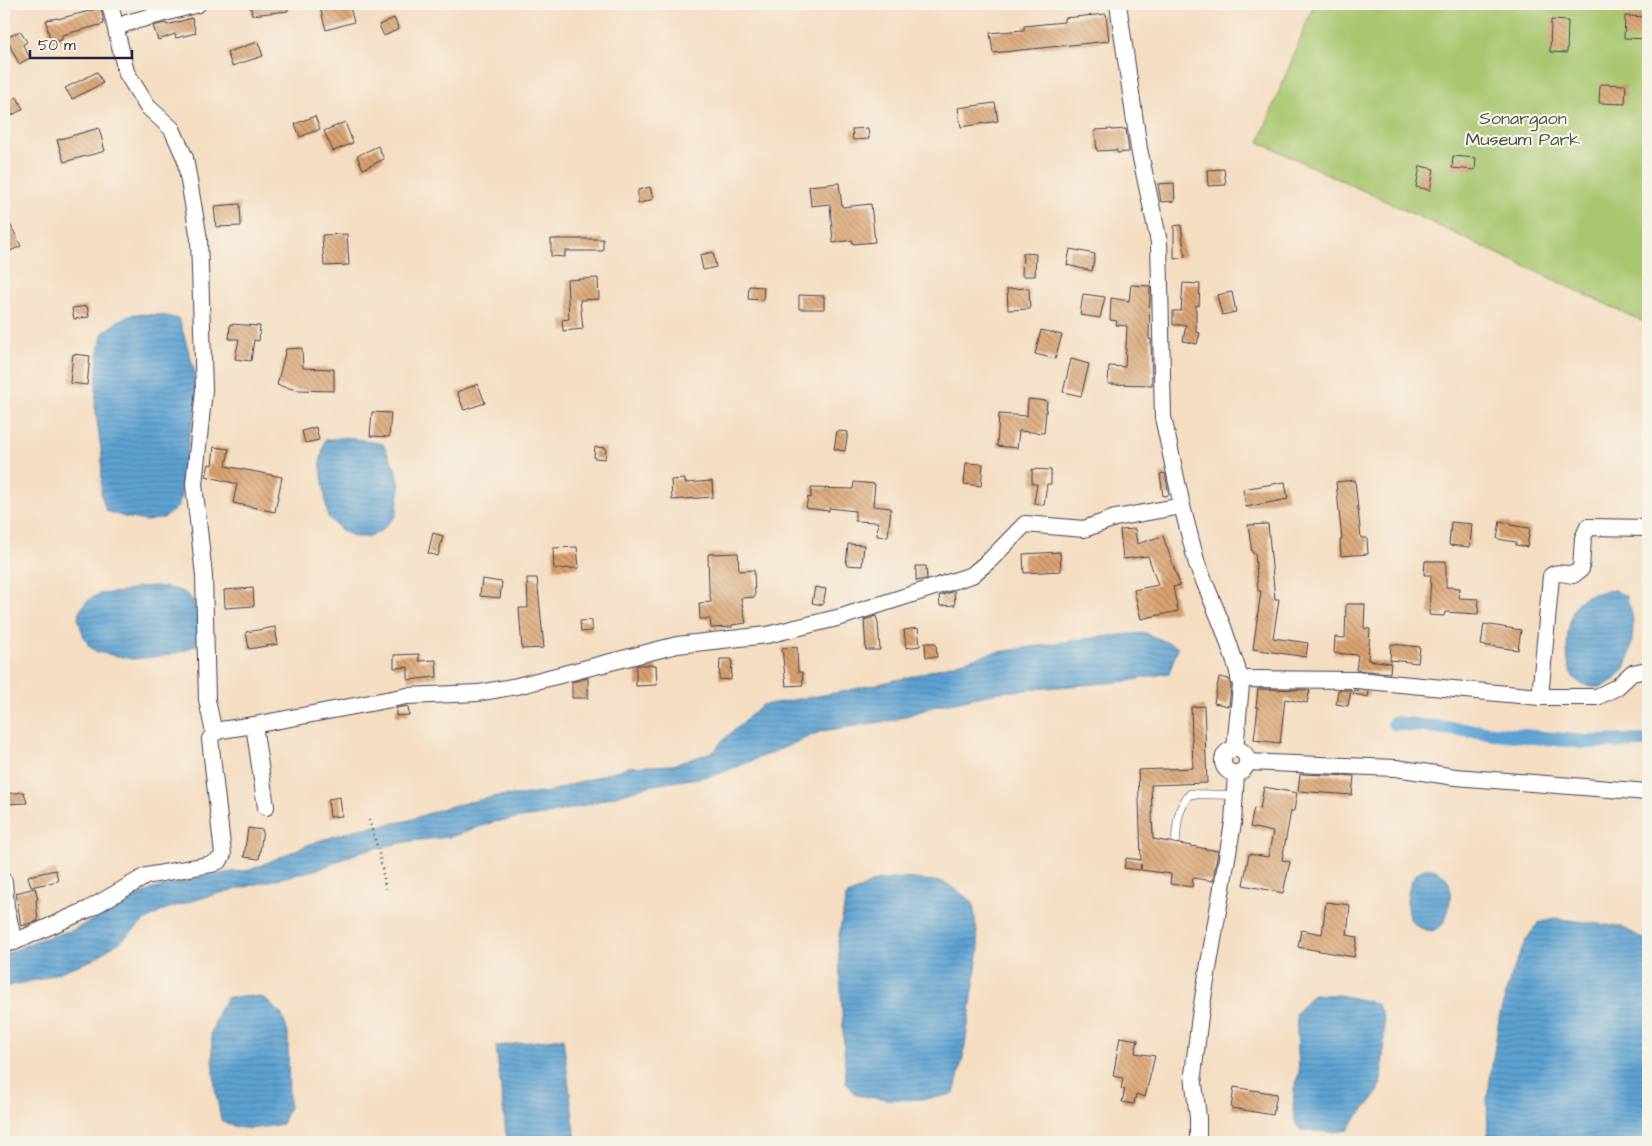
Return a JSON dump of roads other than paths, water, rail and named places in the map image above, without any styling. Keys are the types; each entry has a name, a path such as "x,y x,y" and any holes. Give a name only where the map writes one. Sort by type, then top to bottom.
{"street":[{"path":"110,4 126,72 147,106 172,129 185,158 199,239 204,390 194,484 204,576 207,700 214,733"},
{"path":"116,28 127,23 198,4"},
{"path":"1118,4 1139,149 1158,242 1163,417 1182,506 1198,564 1223,627 1239,679 1240,707 1235,749 1227,752 1223,760 1225,768 1228,771 1242,768 1396,768 1464,778 1648,792"},
{"path":"4,881 9,943 89,909 146,876 212,864 220,860 223,854 210,739 214,733 221,730 407,696 488,691 517,686 677,645 767,634 841,617 972,575 991,560 1025,524 1084,528 1115,518 1182,506"},
{"path":"1540,697 1551,576 1553,574 1565,573 1573,575 1581,569 1582,538 1588,527 1648,528"},
{"path":"1239,679 1357,680 1540,697 1597,697 1617,687 1632,673 1648,670"},
{"path":"254,725 266,807"},
{"path":"1198,1142 1198,1118 1193,1075 1200,1016 1233,823 1234,795 1242,768"}],"lane":[{"path":"1176,839 1182,802 1190,794 1234,795"}],"water":[{"path":"134,314 163,315 179,319 194,369 197,405 189,437 179,506 164,518 146,521 106,511 101,494 102,456 95,406 98,356 102,334 118,321"},
{"path":"346,437 383,444 396,470 400,486 396,516 380,532 368,537 355,537 341,530 328,517 320,462 325,440"},
{"path":"156,586 182,591 193,601 199,619 196,645 184,651 163,656 132,659 97,652 89,646 78,619 79,612 87,601 99,594"},
{"path":"1614,590 1626,596 1633,619 1633,631 1628,658 1625,667 1614,680 1600,687 1588,686 1575,679 1568,664 1567,643 1570,621 1576,605 1583,598"},
{"path":"1145,633 1178,647 1169,673 1128,681 1001,692 936,706 894,720 822,731 716,775 648,786 583,806 543,815 493,822 450,837 411,841 362,851 322,868 209,896 166,909 143,922 121,941 92,960 41,979 4,987 4,955 35,941 73,930 153,889 208,875 250,870 312,843 354,830 406,821 447,807 497,796 545,793 628,767 673,765 715,751 722,741 762,705 841,692 905,678 992,653 1098,637"},
{"path":"1427,868 1443,874 1449,883 1450,889 1449,909 1445,921 1441,926 1432,931 1414,925 1409,915 1407,904 1408,893 1414,877 1418,872"},
{"path":"902,878 944,882 973,902 979,949 964,1053 954,1094 941,1097 905,1100 856,1095 846,1082 838,941 846,896 875,881"},
{"path":"1554,918 1622,927 1648,941 1648,1058 1645,1099 1648,1103 1648,1142 1488,1142 1487,1099 1499,1018 1511,975 1526,940 1538,923"},
{"path":"1313,994 1339,995 1376,1003 1383,1017 1383,1054 1379,1090 1348,1130 1331,1132 1301,1130 1296,1124 1293,1111 1294,1090 1299,1072 1296,1013"},
{"path":"249,996 264,998 282,1015 288,1033 289,1107 282,1124 243,1128 221,1120 215,1088 211,1034 219,1010 228,997"},
{"path":"563,1038 576,1142 507,1142 496,1046"}],"waterway":[{"path":"1394,723 1585,742 1648,741"}],"park label":[{"name":"Sonargaon Museum Park","path":"1523,128"}]}
